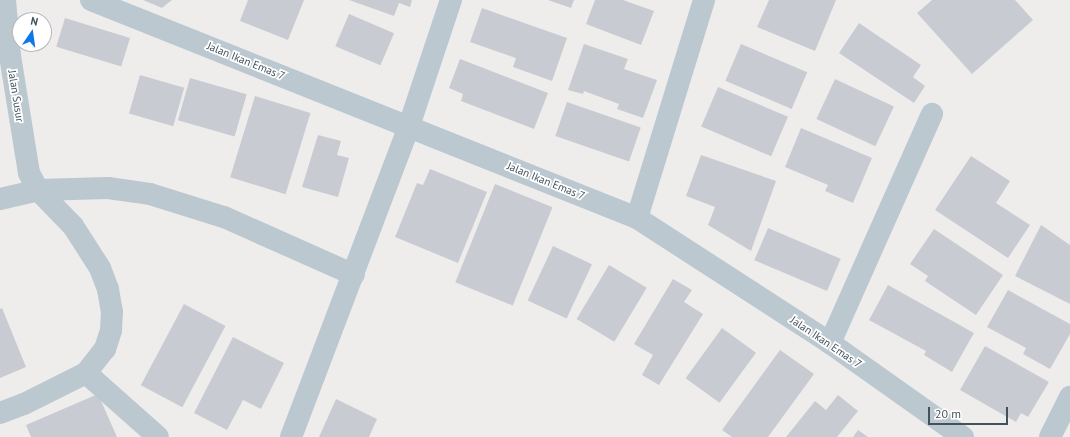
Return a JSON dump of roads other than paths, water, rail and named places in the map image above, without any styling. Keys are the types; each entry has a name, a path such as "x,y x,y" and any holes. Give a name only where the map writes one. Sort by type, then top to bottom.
{"street":[{"name":"Jalan Susur","path":"5,0 10,56 22,140 29,173 38,190 73,226 100,268 108,289 112,312 111,330 105,349 86,373"},
{"name":"Jalan Ikan Emas 7","path":"91,0 637,218 830,343 963,437"},
{"path":"291,437 354,275 409,126 451,0"},
{"path":"637,218 704,0"},
{"path":"830,343 932,114"},
{"path":"0,199 38,190 108,188 150,194 224,217 354,275"},
{"path":"0,413 24,404 86,373 158,437"},
{"path":"1050,437 1070,396"}]}
